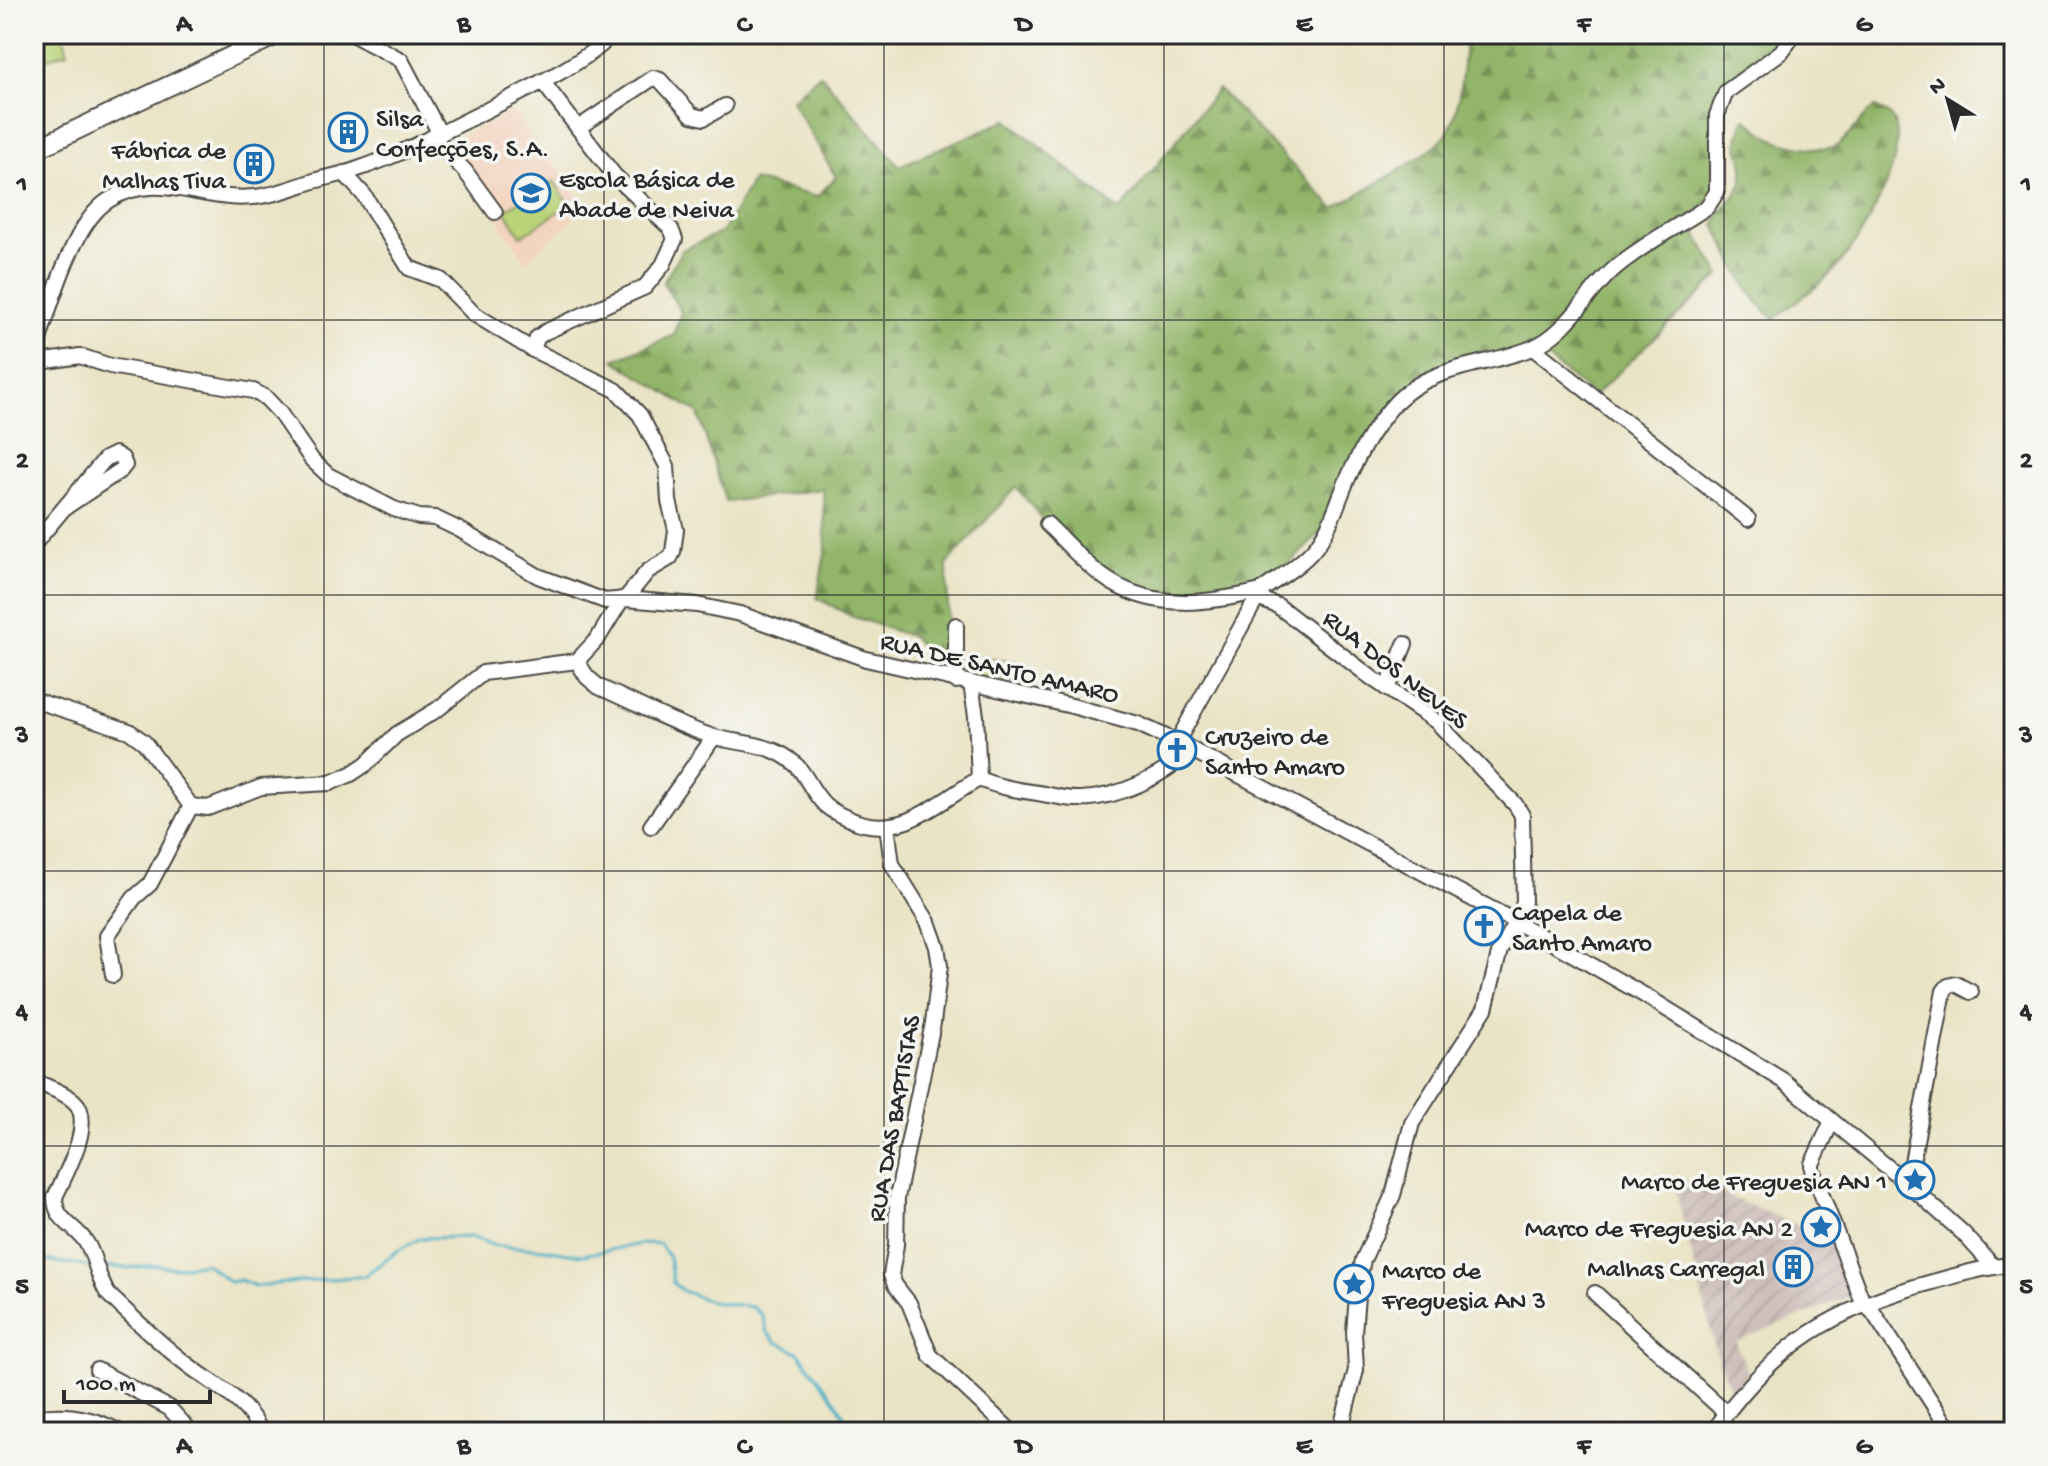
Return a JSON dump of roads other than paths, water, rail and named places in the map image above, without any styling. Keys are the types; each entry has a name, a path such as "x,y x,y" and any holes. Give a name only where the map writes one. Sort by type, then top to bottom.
{"main road":[{"path":"34,150 278,34"}],"street":[{"path":"352,34 401,60 436,136 495,212"},
{"path":"1153,777 1167,760 1172,740 1259,595 1313,550 1328,526 1355,464 1375,429 1398,400 1431,377 1533,348 1569,321 1589,294 1616,267 1707,207 1717,192 1717,115 1726,92 1781,52 1790,40 1788,34"},
{"path":"34,355 65,261 85,225 96,210 109,200 143,186 160,185 239,199 268,195 344,173 436,136 542,81 602,44"},
{"path":"578,128 653,78 660,80 692,115 704,118 725,106"},
{"path":"533,350 537,338 545,332 645,287 663,265 675,239 671,229 614,175 542,81"},
{"path":"34,700 129,731 144,742 191,806 208,808 261,787 330,783 366,764 397,734 438,709 483,673 577,661 648,571 670,558 676,530 669,501 667,466 630,402 616,390 533,350 474,314 441,280 409,268 364,195 344,173"},
{"path":"1533,348 1748,519"},
{"name":"RUA DE SANTO AMARO","path":"34,363 80,356 110,366 253,391 266,398 279,412 312,460 328,475 394,509 419,517 435,518 538,576 605,601 624,599 697,605 740,614 866,659 1138,724 1516,922 1713,1035 1784,1081 1908,1184 1963,1233 1993,1266"},
{"path":"34,544 63,509"},
{"path":"1047,524 1110,582 1142,597 1175,603 1210,603 1259,595"},
{"name":"RUA DOS NEVES","path":"1259,595 1437,722 1522,815 1524,902 1500,950 1485,1009 1412,1123 1393,1195 1363,1260 1354,1332 1356,1370 1340,1432"},
{"path":"956,625 964,683 976,716 979,779"},
{"path":"1387,689 1405,644"},
{"path":"577,661 587,677 599,687 714,737 775,751 795,763 826,805 843,817 864,824 887,826 911,821 979,779"},
{"path":"651,826 714,737"},
{"path":"979,779 998,787 1078,800 1124,791 1153,777 1191,750"},
{"path":"113,975 107,936 134,898 150,884 191,806"},
{"name":"RUA DAS BAPTISTAS","path":"887,826 892,864 928,922 940,966 933,1023 897,1198 896,1245 891,1275 909,1303 930,1355 1012,1432"},
{"path":"1908,1184 1944,991 1956,984 1971,992"},
{"path":"34,1081 75,1102 82,1116 81,1133 55,1197 55,1207 59,1217 86,1242 108,1294 189,1366 236,1399 261,1432"},
{"path":"1832,1121 1812,1164 1863,1303 1873,1312 1951,1432"},
{"path":"1713,1432 1726,1413 1780,1354 1809,1332 1863,1303 1993,1266 2014,1265"},
{"path":"1595,1293 1726,1413"},
{"path":"97,1370 169,1408 191,1432"},
{"path":"34,1418 56,1414 84,1417 120,1432"}],"waterway":[{"path":"101,1266 127,1268 158,1265 173,1268 205,1263 230,1282 240,1280 255,1286 364,1276 397,1251 421,1238 471,1237 496,1246 582,1255 647,1243 660,1244 669,1258 673,1283 683,1291 712,1302 752,1307 762,1315 767,1332 776,1342 798,1352 837,1403 853,1432"},
{"path":"34,1259 87,1266"}],"place":[{"name":"Silsa Confecções, S.A.","path":"348,132"},
{"name":"Fábrica de Malhas Tiva","path":"254,164"},
{"name":"Escola Básica de Abade de Neiva","path":"531,193"},
{"name":"Cruzeiro de Santo Amaro","path":"1177,750"},
{"name":"Capela de Santo Amaro","path":"1484,926"},
{"name":"Marco de Freguesia AN 1","path":"1915,1180"},
{"name":"Marco de Freguesia AN 2","path":"1821,1227"},
{"name":"Malhas Carregal","path":"1793,1267"},
{"name":"Marco de Freguesia AN 3","path":"1354,1284"}]}
